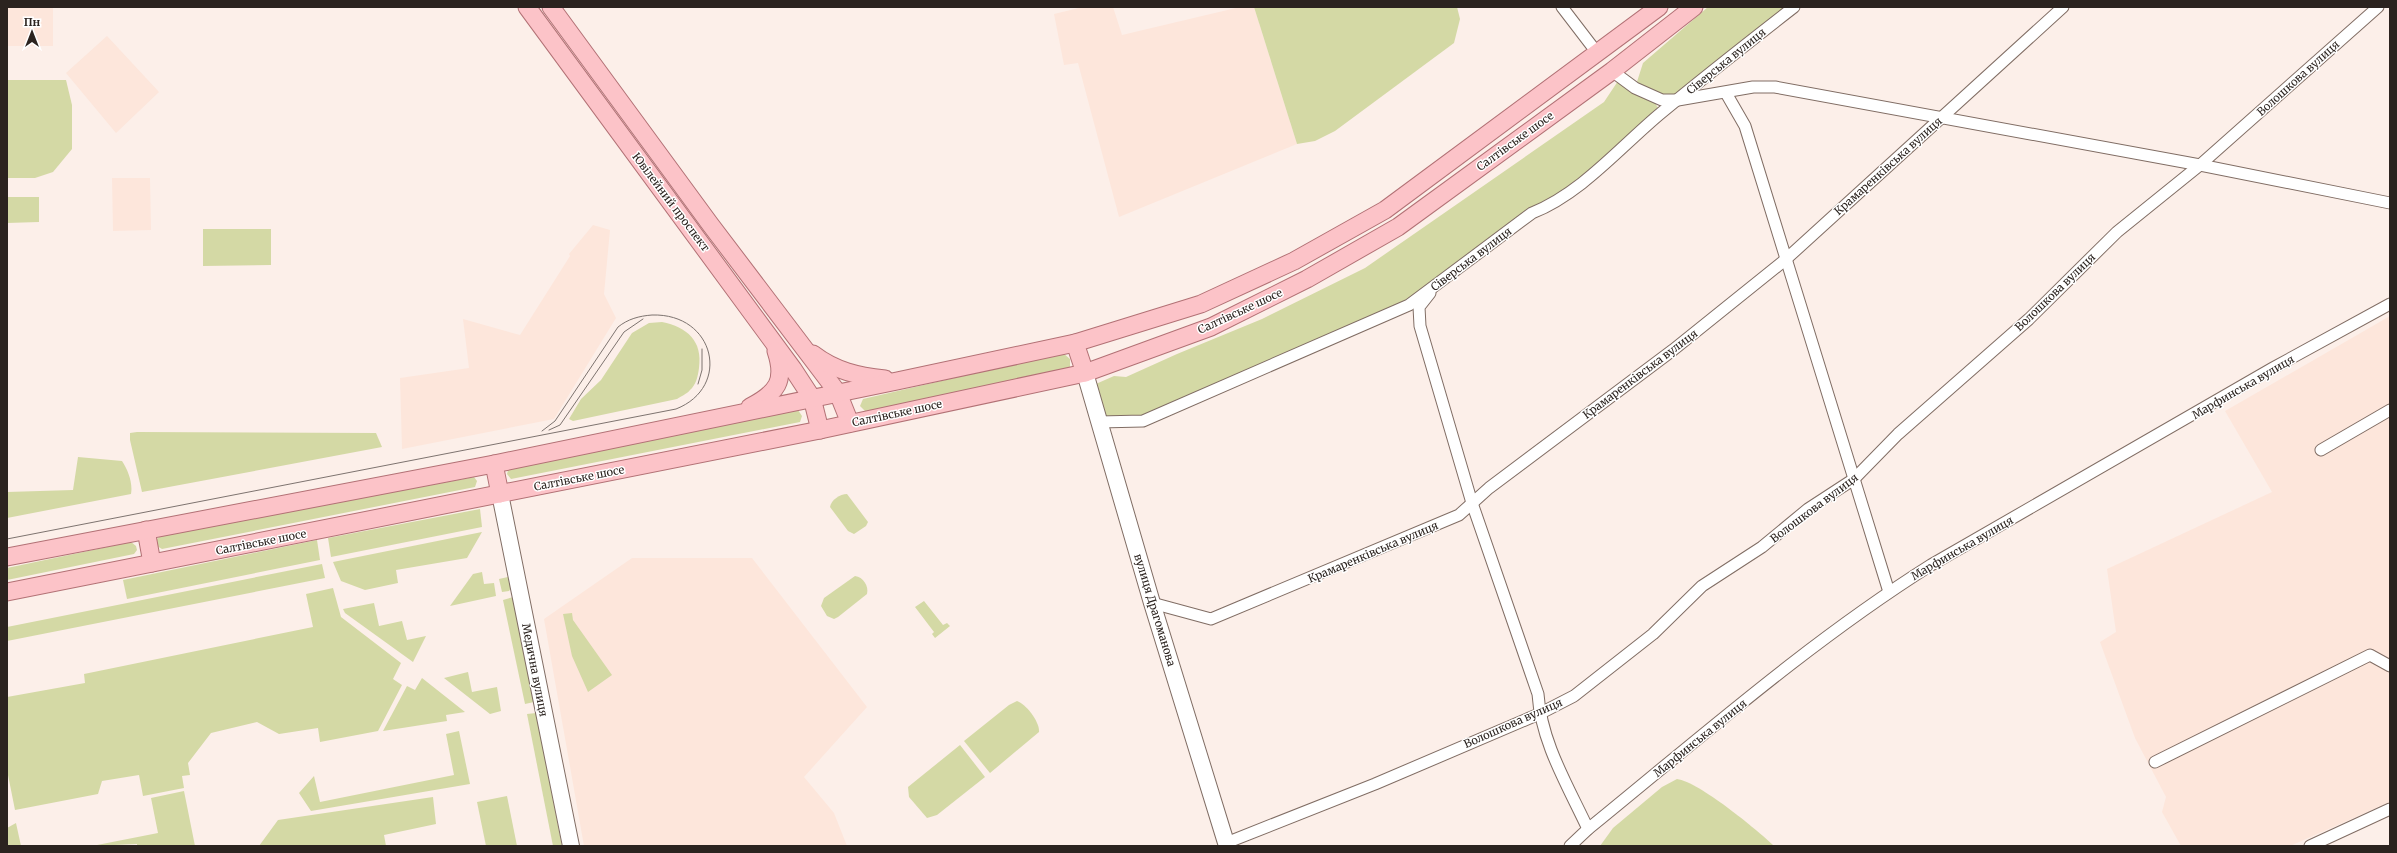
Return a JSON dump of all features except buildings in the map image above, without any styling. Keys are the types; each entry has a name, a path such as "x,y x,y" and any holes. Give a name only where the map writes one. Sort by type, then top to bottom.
{"main road":[{"name":"Ювілейний проспект","path":"527,7 812,398"},
{"name":"Ювілейний проспект","path":"551,7 838,393 850,423"},
{"name":"Салтівське шосе","path":"7,557 494,464 897,381 1075,343 1201,304 1294,261 1385,210 1598,54 1659,7"},
{"name":"Салтівське шосе","path":"7,592 820,430 1085,373 1211,327 1306,279 1392,231 1612,71 1694,7"},
{"path":"1598,54 1612,71"},
{"path":"799,342 822,361 839,370 897,381"},
{"path":"738,413 773,391 780,380 781,366 773,343"},
{"path":"1075,343 1085,373"},
{"path":"812,398 820,430"},
{"path":"494,464 500,494"},
{"path":"146,530 152,563"}],"street":[{"path":"1562,7 1598,54"},
{"name":"Сіверська вулиця","path":"1099,422 1143,421 1381,319 1409,305 1532,214 1551,206 1570,193 1678,100 1794,7"},
{"name":"Крамаренківська вулиця","path":"1152,603 1211,619 1459,516 1472,503 1673,350 1785,260 2063,7"},
{"name":"Волошкова вулиця","path":"1227,844 1375,784 1539,714 1574,696 1653,634 1702,586 1762,547 1808,510 1854,480 1898,434 2029,319 2117,232 2200,165 2378,7"},
{"path":"1612,71 1635,88 1662,100 1678,100 1753,87 1775,87 1942,116 2390,203"},
{"path":"1726,92 1744,126 1889,592"},
{"path":"1435,286 1420,307 1420,326 1472,503 1538,694 1539,714 1545,735 1588,829"},
{"name":"Марфинська вулиця","path":"1570,846 1588,829 1802,655 1889,592 1931,565 2273,368 2390,304"},
{"name":"вулиця Драгоманова","path":"1085,373 1152,603 1227,844"},
{"path":"2321,450 2390,410"},
{"name":"Медична вулиця","path":"500,494 571,846"},
{"path":"2155,762 2370,655 2390,666"},
{"path":"2310,846 2390,809"}],"shaded area":[{"path":"7,7 53,7 53,46 7,46"},
{"path":"1083,7 1113,7 1122,35 1240,7 1254,7 1297,144 1119,217 1078,63 1064,65 1054,14"},
{"path":"107,36 159,92 116,133 66,73"},
{"path":"112,178 150,178 151,230 113,231"},
{"path":"593,225 610,230 604,294 616,318 554,419 402,449 400,378 469,368 463,319 520,335 570,256 569,254"},
{"path":"2390,316 2390,802 2290,846 2181,846 2162,812 2166,797 2135,738 2100,642 2116,632 2107,569 2272,492 2225,411"},
{"path":"632,558 752,558 867,707 804,777 834,813 847,846 584,846 544,619"}],"green space":[{"path":"1254,7 1457,7 1460,19 1454,43 1335,131 1315,141 1297,144"},
{"path":"1708,7 1794,7 1678,100 1651,96 1661,113 1612,155 1409,305 1143,421 1099,422 1089,387 1114,376 1126,377 1262,319 1365,268 1604,102 1620,78 1635,88 1643,63"},
{"path":"7,80 66,80 72,105 72,149 53,172 35,178 7,178"},
{"path":"7,197 39,197 39,222 7,223"},
{"path":"203,229 271,229 271,265 203,266"},
{"path":"662,322 671,324 686,332 696,343 700,358 698,374 694,386 687,393 677,399 573,421 569,419 581,399 601,380 632,333 649,323"},
{"path":"1063,353 1070,359 1070,368 866,412 860,406 863,399"},
{"path":"798,410 802,416 800,422 511,479 507,474 509,467"},
{"path":"130,433 376,433 382,447 142,492 130,440"},
{"path":"78,457 122,461 130,477 131,494 7,518 7,492 73,490"},
{"path":"474,477 477,481 475,487 162,549 157,546 157,539 160,536"},
{"path":"847,494 868,522 866,526 854,534 848,531 830,507 836,498"},
{"path":"480,509 482,527 331,557 328,538"},
{"path":"482,532 467,558 396,570 398,583 365,590 341,581 333,562"},
{"path":"317,540 320,560 127,599 123,580"},
{"path":"131,542 136,546 137,550 134,554 7,580 7,568"},
{"path":"322,564 325,578 7,641 7,627"},
{"path":"482,572 484,584 494,583 496,596 450,606 473,574"},
{"path":"512,576 512,587 509,591 502,592 499,579"},
{"path":"855,576 861,578 865,582 867,594 838,617 834,619 827,616 821,606 824,598"},
{"path":"333,588 341,617 401,663 393,679 402,685 378,731 320,742 318,728 279,734 257,722 211,733 188,763 190,775 182,776 184,788 143,796 139,775 102,781 98,794 15,810 7,770 7,697 85,683 84,674 313,627 306,594"},
{"path":"513,597 534,702 525,704 503,600"},
{"path":"924,601 943,625 947,623 950,626 935,638 932,634 934,632 915,607"},
{"path":"374,603 379,626 402,621 407,640 426,636 413,662 345,613 343,609"},
{"path":"572,613 573,620 612,675 588,692 572,656 563,614"},
{"path":"468,672 472,692 497,687 501,711 490,714 444,678"},
{"path":"422,678 465,712 446,715 447,721 383,731 407,686 415,690"},
{"path":"1017,701 1032,714 1039,728 1039,732 990,773 964,741 1009,705"},
{"path":"536,713 562,846 553,846 527,714"},
{"path":"459,731 470,784 311,811 299,793 314,776 320,802 454,775 446,734"},
{"path":"960,745 985,777 937,815 927,818 909,797 908,787"},
{"path":"1677,779 1699,788 1713,797 1774,846 1600,846 1613,828 1662,787"},
{"path":"184,791 195,846 137,846 137,844 92,846 158,833 151,798"},
{"path":"507,796 517,846 486,846 477,802"},
{"path":"433,797 436,824 384,835 386,846 259,846 278,820"},
{"path":"16,823 21,846 7,846 7,828"}],"tram line":[{"path":"7,539 676,409 694,399 705,385 710,369 709,353 702,338 690,326 673,318 652,315 638,317 626,322 618,327 555,421 542,431"},
{"path":"549,430 560,425 624,332 643,319"},
{"path":"698,384 702,370 702,349"}]}
